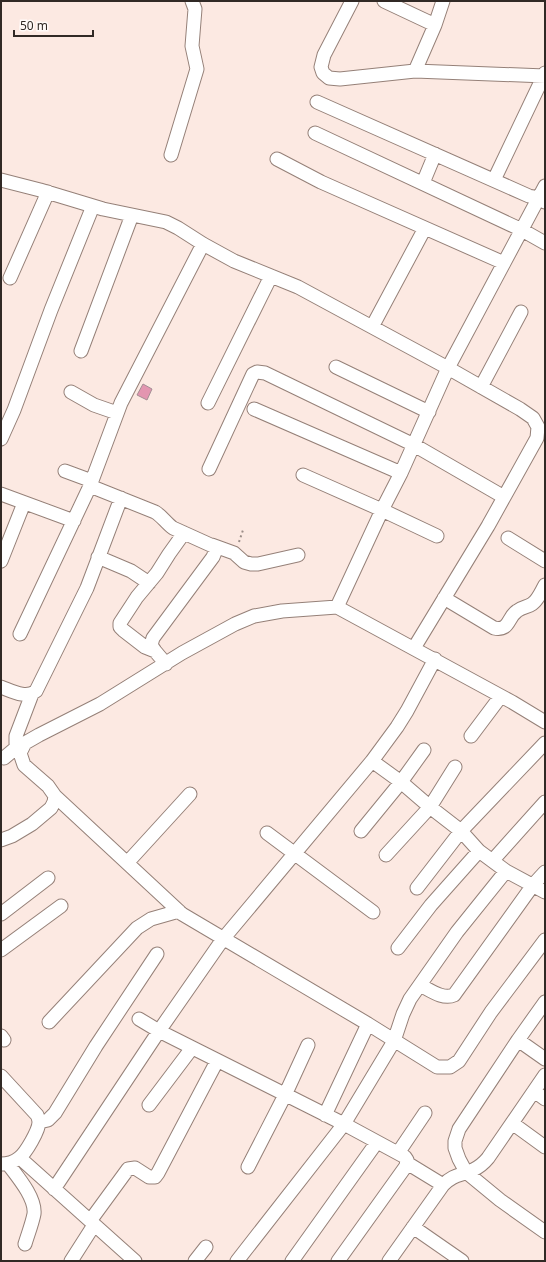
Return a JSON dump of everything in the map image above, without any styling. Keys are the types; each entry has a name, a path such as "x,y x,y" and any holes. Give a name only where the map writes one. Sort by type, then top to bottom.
{"street":[{"path":"171,155 198,70 192,46 195,9 192,1"},
{"path":"352,1 324,54 321,66 323,73 329,78 340,79 415,71 544,75 494,180"},
{"path":"384,1 435,25"},
{"path":"415,71 435,25 443,1"},
{"path":"317,102 529,196 542,200"},
{"path":"315,132 522,230 545,243"},
{"path":"423,183 435,154"},
{"path":"276,159 321,182 504,263"},
{"path":"1,181 48,192 93,206 166,222 234,261 298,287 448,368 533,418 538,427 537,438 504,497 414,648"},
{"path":"337,607 401,473 448,368 522,230 542,200 545,186"},
{"path":"10,278 48,192"},
{"path":"1,439 14,410 51,310 93,206"},
{"path":"81,351 132,215"},
{"path":"372,327 425,228"},
{"path":"20,634 91,484 121,403 203,244"},
{"path":"208,403 271,276"},
{"path":"481,387 521,312"},
{"path":"336,367 429,412"},
{"path":"209,469 252,374 258,372 265,373 414,445 504,497"},
{"path":"71,392 94,405 117,413"},
{"path":"254,409 401,473"},
{"path":"65,471 121,498 156,512 168,524 184,533 234,553 244,562 258,564 298,555"},
{"path":"302,475 437,536"},
{"path":"1,494 74,521"},
{"path":"121,498 87,588 36,691 32,694 16,736 16,743 24,765 48,786 55,796 182,914 368,1024 437,1067 450,1067 459,1060 491,1012 545,940"},
{"path":"1,561 24,503"},
{"path":"155,651 145,647 123,630 120,625 137,598 184,533"},
{"path":"508,538 545,561"},
{"path":"166,664 152,645 153,638 213,557 215,547 212,545"},
{"path":"98,557 132,571 149,583"},
{"path":"444,598 494,628 500,629 506,626 518,610 532,604 545,586"},
{"path":"4,758 19,750 25,743 100,704 182,653 235,624 254,616 282,611 337,607 501,696 545,722"},
{"path":"54,1188 159,1031 223,939 372,761 407,711 435,660"},
{"path":"1,687 26,695 32,694"},
{"path":"471,736 501,696"},
{"path":"417,888 461,831 545,743"},
{"path":"361,831 401,782 424,750"},
{"path":"372,761 401,782 461,831 479,850 506,871 545,892"},
{"path":"386,855 430,807 455,767"},
{"path":"127,862 190,794"},
{"path":"1,840 12,836 32,824 51,808 55,796"},
{"path":"493,860 545,802"},
{"path":"266,833 373,912"},
{"path":"398,948 431,905 479,850"},
{"path":"237,1261 344,1124 394,1041 403,1014 410,999 457,932 506,871"},
{"path":"420,985 444,997 454,995 533,885 545,872"},
{"path":"1,914 48,878"},
{"path":"1,950 61,906"},
{"path":"49,1022 137,928 151,920 179,911"},
{"path":"39,1122 48,1120 55,1113 96,1046 157,954"},
{"path":"545,1002 459,1129 455,1141 455,1148 466,1172 500,1200 545,1232"},
{"path":"139,1019 192,1048 344,1124 377,1142 443,1184"},
{"path":"325,1114 368,1024"},
{"path":"518,1040 545,1059"},
{"path":"248,1167 285,1095 308,1045"},
{"path":"149,1105 192,1048"},
{"path":"71,1261 92,1223 128,1169 135,1168 149,1177 155,1176 158,1173 217,1060"},
{"path":"394,1259 413,1227 443,1184 450,1178 471,1171 482,1165 545,1074"},
{"path":"1,1076 37,1115 39,1122 34,1137 10,1162"},
{"path":"534,1091 545,1099"},
{"path":"402,1158 425,1113"},
{"path":"512,1123 545,1147"},
{"path":"292,1261 377,1142"},
{"path":"338,1261 406,1166 402,1158"},
{"path":"10,1162 54,1188 135,1261"},
{"path":"10,1162 32,1198 34,1206 34,1213 25,1244"},
{"path":"413,1227 462,1261"},
{"path":"195,1261 206,1246"}],"building":[{"path":"143,384 152,389 147,400 137,395"}]}
